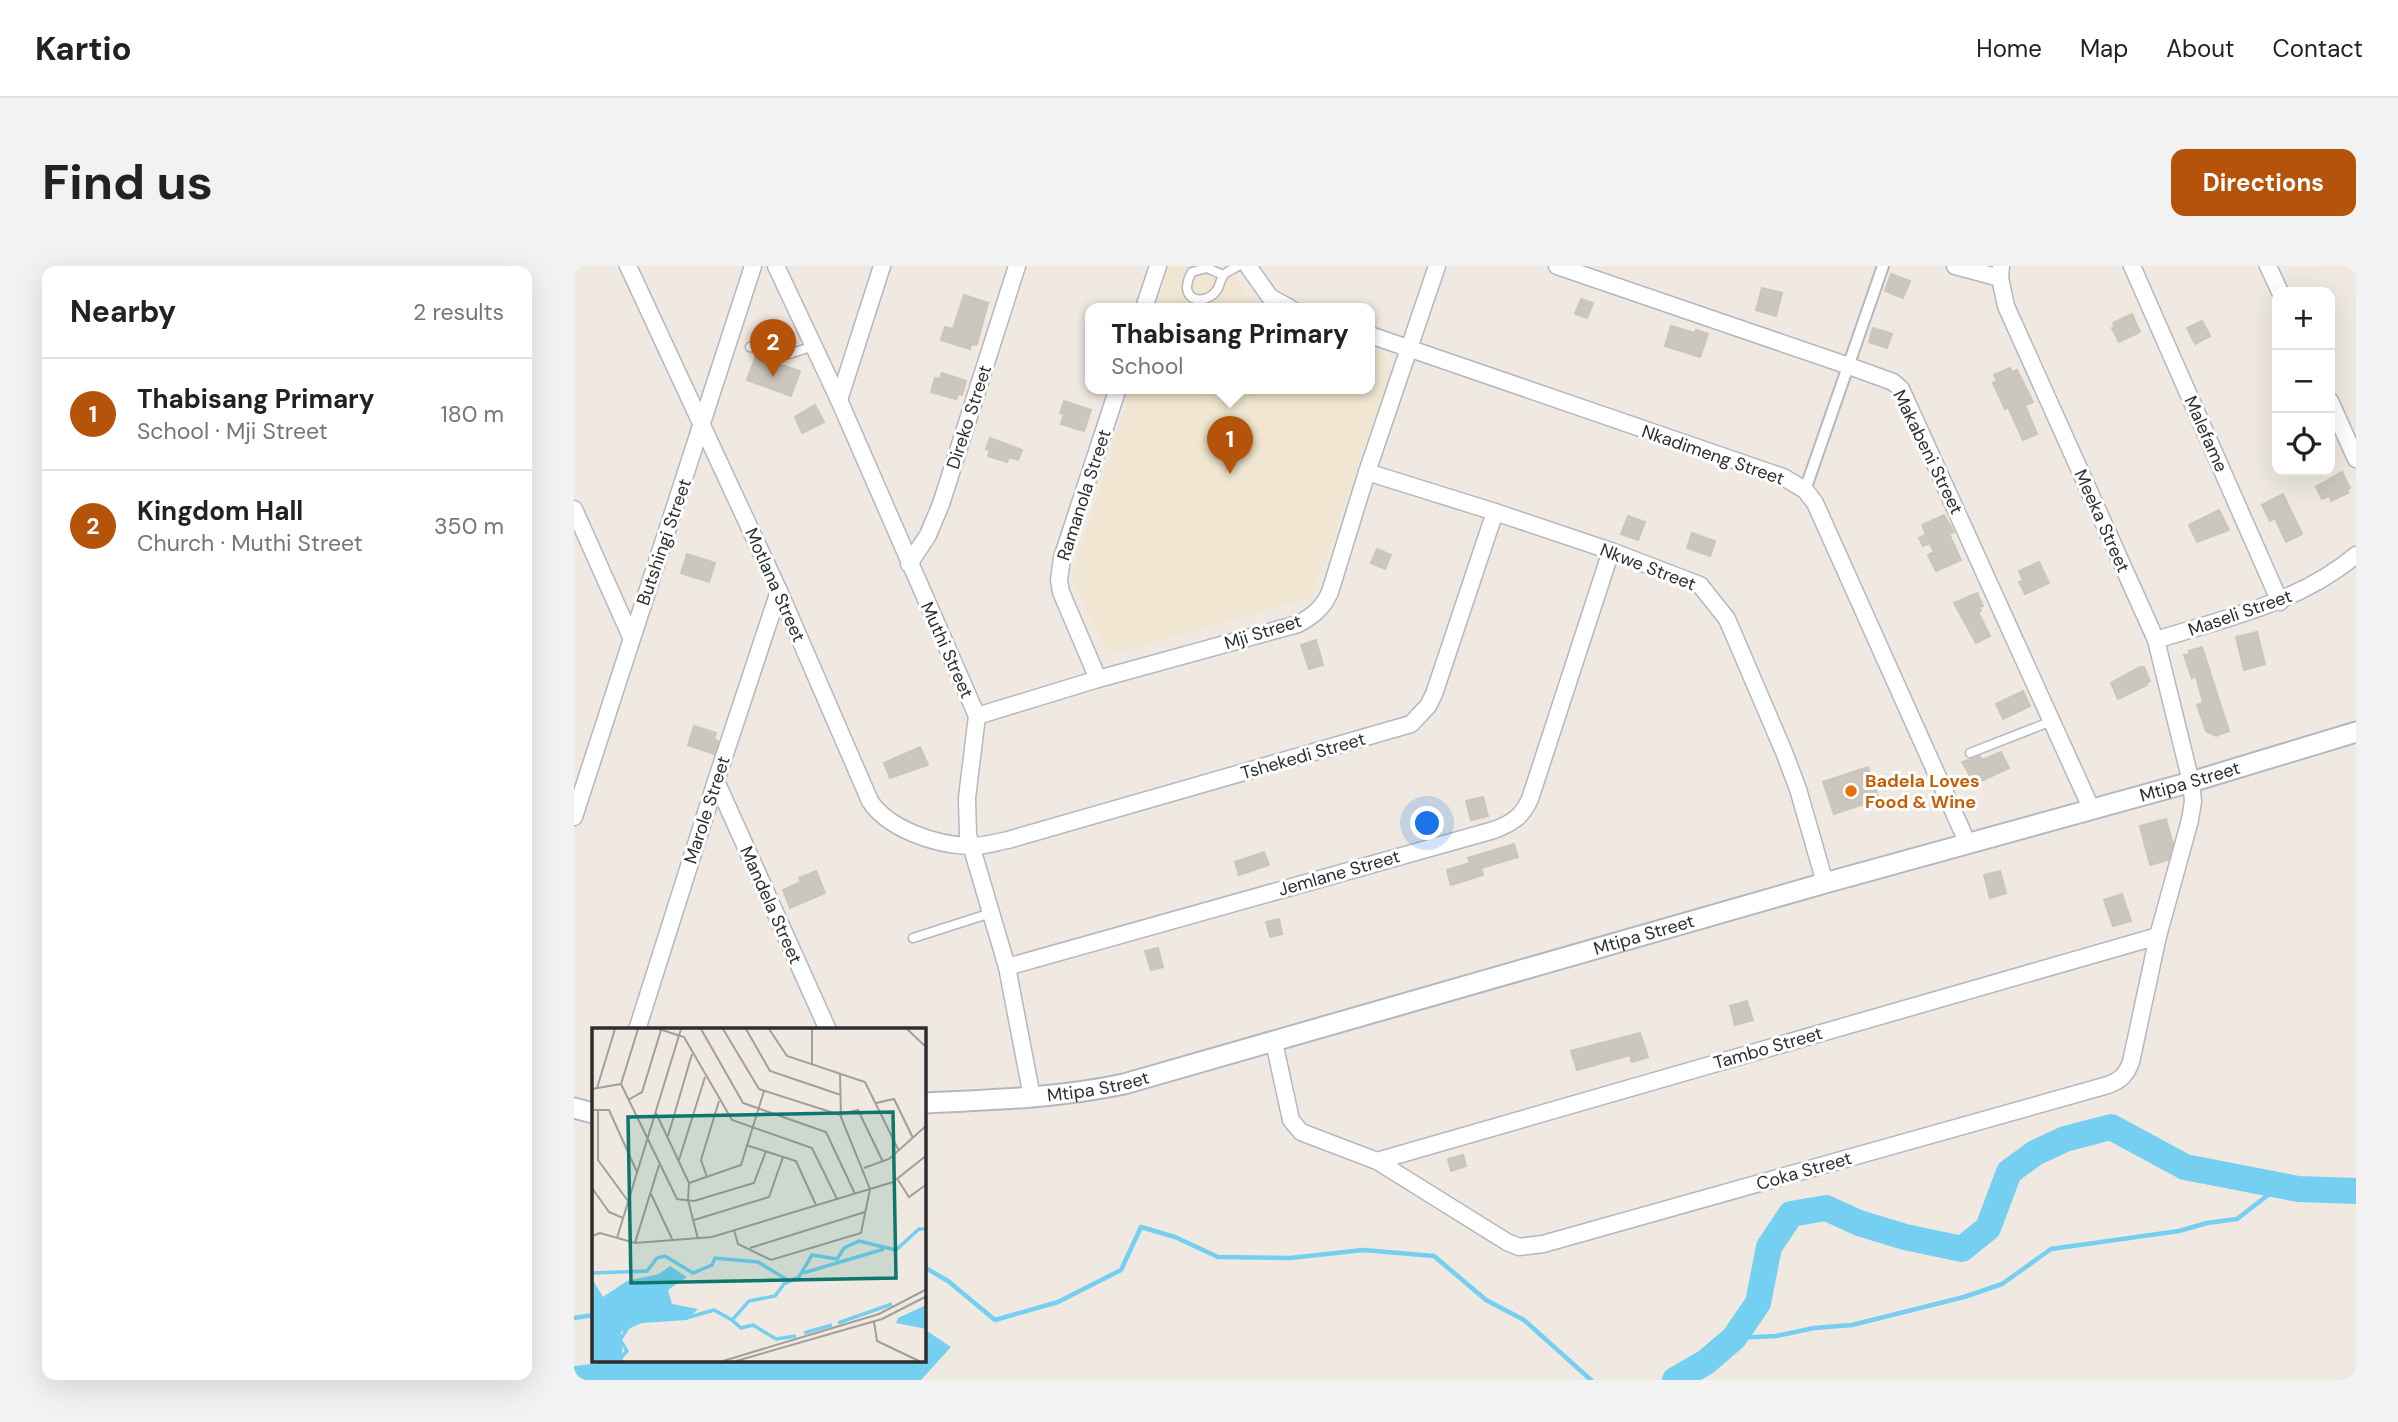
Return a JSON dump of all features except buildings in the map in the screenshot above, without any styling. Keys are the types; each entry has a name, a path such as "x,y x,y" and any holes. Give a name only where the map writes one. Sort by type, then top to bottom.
{"street":[{"name":"Motlana Street","path":"628,266 779,591 870,801 876,811 896,826 937,841 971,847"},
{"name":"Butshingi Street","path":"574,817 631,637 703,427 753,266"},
{"name":"Muthi Street","path":"776,266 839,400 976,716 966,816 971,847 1007,967 1032,1097"},
{"path":"839,400 882,266"},
{"name":"Direko Street","path":"909,564 928,535 941,505 1017,266"},
{"path":"1146,303 1158,266"},
{"path":"1248,266 1270,297 1281,303"},
{"name":"Mji Street","path":"976,716 1298,624 1316,613 1330,592 1367,472 1437,266"},
{"name":"Makabeni Street","path":"1557,266 1849,366 1893,382 1901,389 2091,808"},
{"path":"1805,490 1882,266"},
{"path":"1955,266 2004,270"},
{"name":"Malefame","path":"2132,266 2280,602"},
{"path":"2268,266 2278,287"},
{"name":"Meeka Street","path":"2004,270 2006,306 2156,640 2192,782"},
{"name":"Nkadimeng Street","path":"1375,337 1783,477 1805,490 1815,503 1968,844"},
{"name":"Ramanola Street","path":"1098,679 1061,592 1059,580 1062,558 1116,394"},
{"path":"2335,412 2356,459"},
{"name":"Nkwe Street","path":"1367,472 1611,551 1700,585 1727,619 1784,752 1798,789 1825,883"},
{"path":"574,509 631,637"},
{"name":"Tshekedi Street","path":"971,847 1008,840 1411,724 1429,706 1434,694 1495,512"},
{"name":"Jemlane Street","path":"1007,967 1513,822 1524,811 1530,799 1611,551"},
{"name":"Maseli Street","path":"2156,640 2280,602 2324,580 2356,555"},
{"name":"Marole Street","path":"638,1028 779,591"},
{"name":"Mtipa Street","path":"926,1103 1069,1094 1124,1084 1825,883 2192,782 2356,732"},
{"name":"Mandela Street","path":"716,781 827,1028"},
{"name":"Coka Street","path":"1274,1042 1295,1127 1316,1140 1377,1161 1507,1242 1520,1247 1530,1247 2108,1085 2125,1076 2131,1062 2158,936 2190,820 2192,782"},
{"name":"Tambo Street","path":"1377,1161 2158,936"},
{"path":"574,1108 592,1112"}],"lane":[{"path":"1203,303 1217,291 1223,275 1238,266"},
{"path":"1200,303 1189,294 1187,286 1192,272 1207,268 1223,275"},
{"path":"750,346 789,354 814,346"},
{"path":"1970,753 2052,721"},
{"path":"914,938 991,913"}],"shaded area":[{"path":"1169,266 1231,266 1250,303 1158,303"},
{"path":"1375,349 1385,353 1391,371 1312,597 1116,653 1104,648 1071,577 1129,394 1375,394"}],"water":[{"path":"926,1330 951,1347 921,1380 574,1380 574,1366 610,1362 926,1362"}],"waterway":[{"path":"1675,1380 1706,1362 1734,1338 1758,1303 1769,1247 1791,1214 1826,1208 1859,1223 1905,1237 1962,1249 1988,1228 2009,1172 2035,1153 2065,1139 2111,1127 2185,1167 2298,1189 2356,1191"},
{"path":"1734,1338 1776,1336 1814,1328 1852,1325 1964,1297 2002,1284 2051,1249 2179,1231 2207,1223 2237,1219 2281,1185"},
{"path":"926,1268 948,1281 995,1320 1058,1302 1121,1270 1141,1227 1175,1237 1218,1257 1290,1258 1363,1250 1434,1256 1486,1300 1524,1320 1591,1380"},
{"path":"574,1318 592,1315"}],"place":[{"name":"Kingdom Hall","path":"773,377"},
{"name":"Thabisang Primary","path":"1230,474"},
{"name":"Badela Loves Food & Wine","path":"1851,791"}]}
